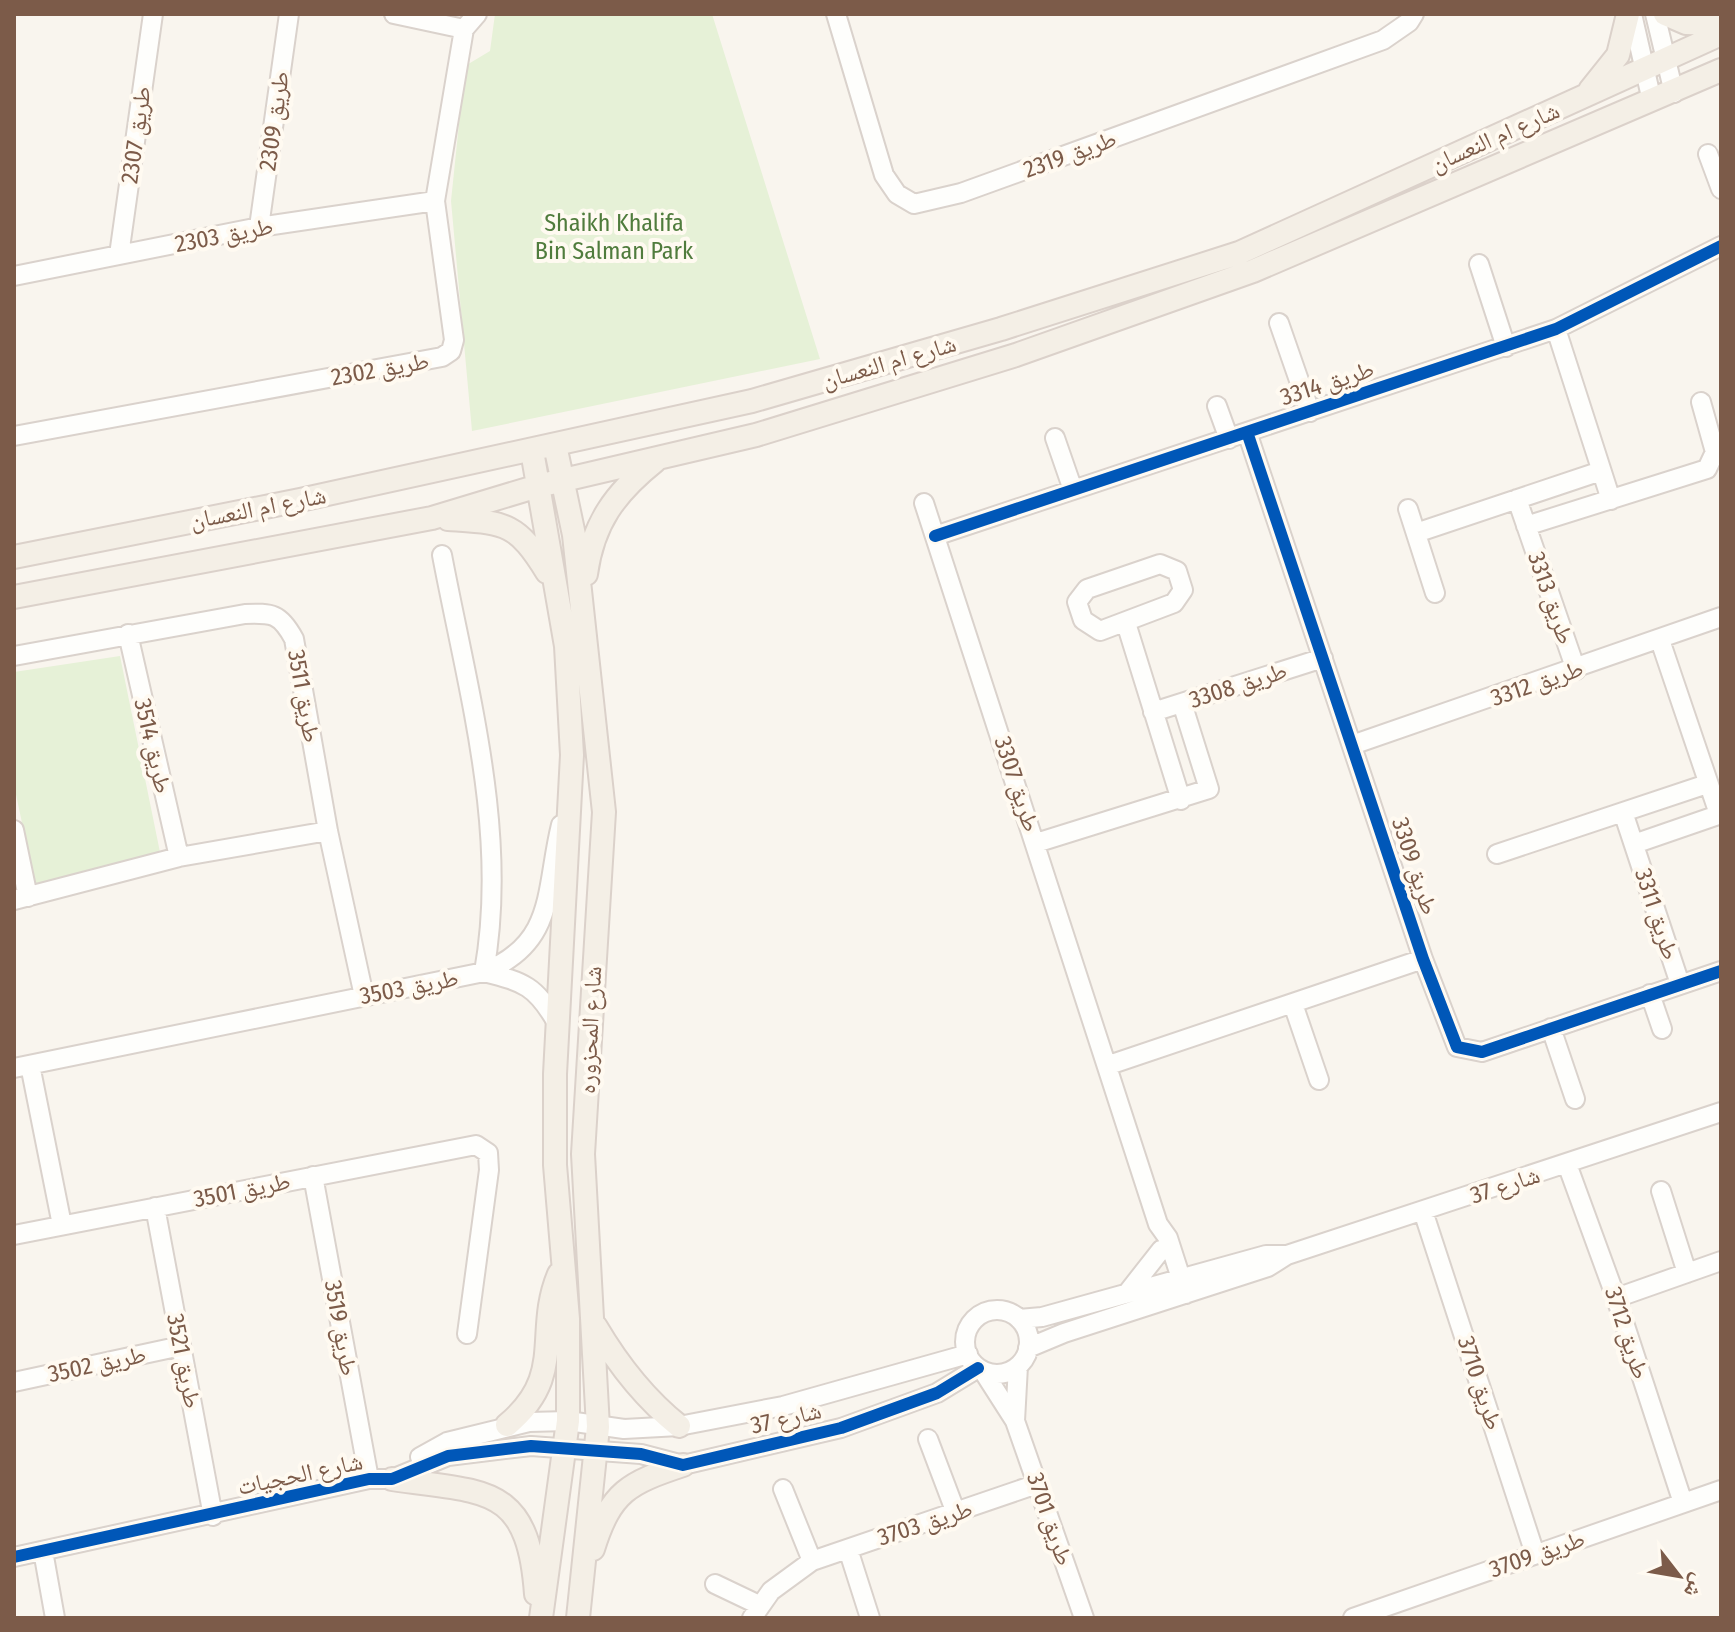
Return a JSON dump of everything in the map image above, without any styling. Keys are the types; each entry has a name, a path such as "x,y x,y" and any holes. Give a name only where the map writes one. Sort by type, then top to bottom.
{"main road":[{"path":"1583,97 1599,82 1618,55 1630,14"},
{"path":"1665,14 1686,23 1721,24"},
{"name":"شارع ام النعسان","path":"14,557 532,451 752,401 1001,329 1239,253 1721,34"},
{"name":"شارع ام النعسان","path":"14,597 432,518 538,486 756,435 1016,355 1253,271 1674,93 1721,70"},
{"name":"شارع المحزوره","path":"555,445 582,607 604,812 583,1154 598,1427 578,1618"},
{"name":"شارع المحزوره","path":"532,451 566,646 572,797 557,1023 555,1165 563,1266 568,1421 540,1618"},
{"path":"582,607 593,537 606,509 658,459"},
{"path":"432,518 484,520 507,527 533,548 554,583"},
{"path":"507,1425 520,1414 543,1377 548,1360 552,1292 563,1266"},
{"path":"594,1323 617,1364 654,1405 679,1426"},
{"path":"582,1580 603,1521 625,1490 632,1483 683,1465"},
{"path":"392,1479 480,1491 508,1508 527,1536 534,1562 540,1618"}],"street":[{"name":"طريق 2307","path":"119,255 153,14"},
{"name":"طريق 2309","path":"259,227 289,14"},
{"path":"394,14 464,29 477,14"},
{"name":"طريق 2319","path":"836,14 884,175 897,194 914,204 961,193 1383,40 1409,22 1414,14"},
{"path":"1630,14 1655,66 1674,93"},
{"path":"1652,101 1655,14"},
{"name":"طريق 2302","path":"14,436 442,357 451,351 454,340 435,201 464,29"},
{"path":"1708,154 1721,189"},
{"name":"طريق 2303","path":"14,276 259,227 435,201"},
{"name":"طريق 3314","path":"935,536 1556,329 1721,246"},
{"path":"1479,264 1506,347"},
{"path":"1279,323 1310,412"},
{"path":"1556,329 1611,500"},
{"name":"طريق 3313","path":"1526,526 1701,472 1711,464 1715,445 1701,402"},
{"path":"1217,406 1229,439"},
{"name":"طريق 3309","path":"1247,432 1423,959 1457,1047 1482,1052 1721,971"},
{"path":"1055,438 1073,490"},
{"path":"1416,533 1601,471"},
{"name":"طريق 3313","path":"1517,499 1576,670"},
{"name":"طريق 3307","path":"924,503 1109,1065 1158,1224 1161,1250 1178,1288"},
{"path":"1408,509 1435,593"},
{"name":"طريق 3503","path":"22,1066 484,972 493,921 493,860 487,798 442,555"},
{"path":"1160,564 1177,571 1183,590 1180,598 1126,623 1100,631 1091,628 1078,611 1080,595 1087,589 1160,564"},
{"name":"طريق 3511","path":"14,656 245,614 269,613 284,621 294,639 328,831 364,996"},
{"name":"طريق 3312","path":"1352,745 1576,670 1721,617"},
{"path":"1126,623 1181,800"},
{"name":"طريق 3514","path":"128,634 179,857"},
{"name":"طريق 3311","path":"1634,844 1720,814 1707,784 1660,640"},
{"name":"طريق 3308","path":"1153,712 1323,658"},
{"path":"1036,843 1209,789 1182,703"},
{"path":"1497,854 1707,784"},
{"path":"484,972 511,961 527,945 546,906 560,827 572,797"},
{"name":"طريق 3311","path":"1623,812 1680,984"},
{"path":"14,830 21,898 179,857 328,831"},
{"path":"493,921 496,935 504,946 517,948 527,945"},
{"path":"1109,1065 1423,959"},
{"path":"484,972 518,981 535,991 557,1023"},
{"path":"1650,994 1662,1029"},
{"path":"1293,1004 1319,1080"},
{"path":"1551,1028 1575,1099"},
{"path":"22,1066 62,1225"},
{"name":"شارع 37","path":"1028,1348 1266,1255 1287,1255 1721,1112"},
{"name":"طريق 3501","path":"14,1235 470,1144 482,1147 490,1160 467,1334"},
{"name":"طريق 3712","path":"1567,1164 1616,1298 1683,1503"},
{"name":"طريق 3519","path":"313,1176 369,1479"},
{"path":"1661,1191 1687,1273"},
{"name":"طريق 3521","path":"155,1207 213,1516"},
{"name":"طريق 3710","path":"1423,1211 1535,1554"},
{"name":"طريق 3307","path":"1158,1224 1166,1233 1178,1288"},
{"path":"1126,1293 1161,1250"},
{"path":"1616,1298 1721,1261"},
{"name":"شارع 37","path":"1019,1319 1042,1317 1126,1293 1178,1288"},
{"path":"997,1310 1019,1319 1027,1332 1028,1348 1018,1366 997,1374 976,1364 967,1332 982,1314 997,1310"},
{"name":"طريق 3502","path":"14,1382 181,1346"},
{"name":"شارع 37","path":"594,1451 641,1454 683,1465 841,1428 937,1393 976,1364"},
{"name":"شارع الحجيات","path":"392,1479 431,1449 507,1425 568,1421 598,1427 679,1426 976,1364"},
{"name":"طريق 3701","path":"976,1364 1015,1421 1084,1618"},
{"name":"طريق 3701","path":"1015,1421 1018,1366"},
{"path":"928,1439 956,1513"},
{"name":"شارع الحجيات","path":"14,1557 213,1516 369,1479 392,1479 432,1460 466,1453 531,1446 594,1451"},
{"name":"طريق 3703","path":"756,1612 771,1591 812,1561 1037,1484"},
{"path":"783,1489 812,1561"},
{"name":"طريق 3709","path":"1353,1618 1382,1614 1535,1554 1721,1490"},
{"path":"848,1549 870,1618"},
{"path":"43,1551 55,1618"},
{"path":"715,1584 756,1612"}],"green space":[{"name":"Shaikh Khalifa Bin Salman Park","path":"495,14 712,14 820,359 472,431 451,201 465,66 490,51"},
{"path":"120,656 162,862 36,889 14,785 14,672"}],"cycle path":[{"path":"935,536 1556,329 1721,246"},
{"path":"1247,432 1423,959 1457,1047 1482,1052 1721,971"},
{"path":"14,1557 369,1479 392,1479 448,1456 531,1446 641,1454 683,1465 841,1428 937,1393 978,1368"}]}
